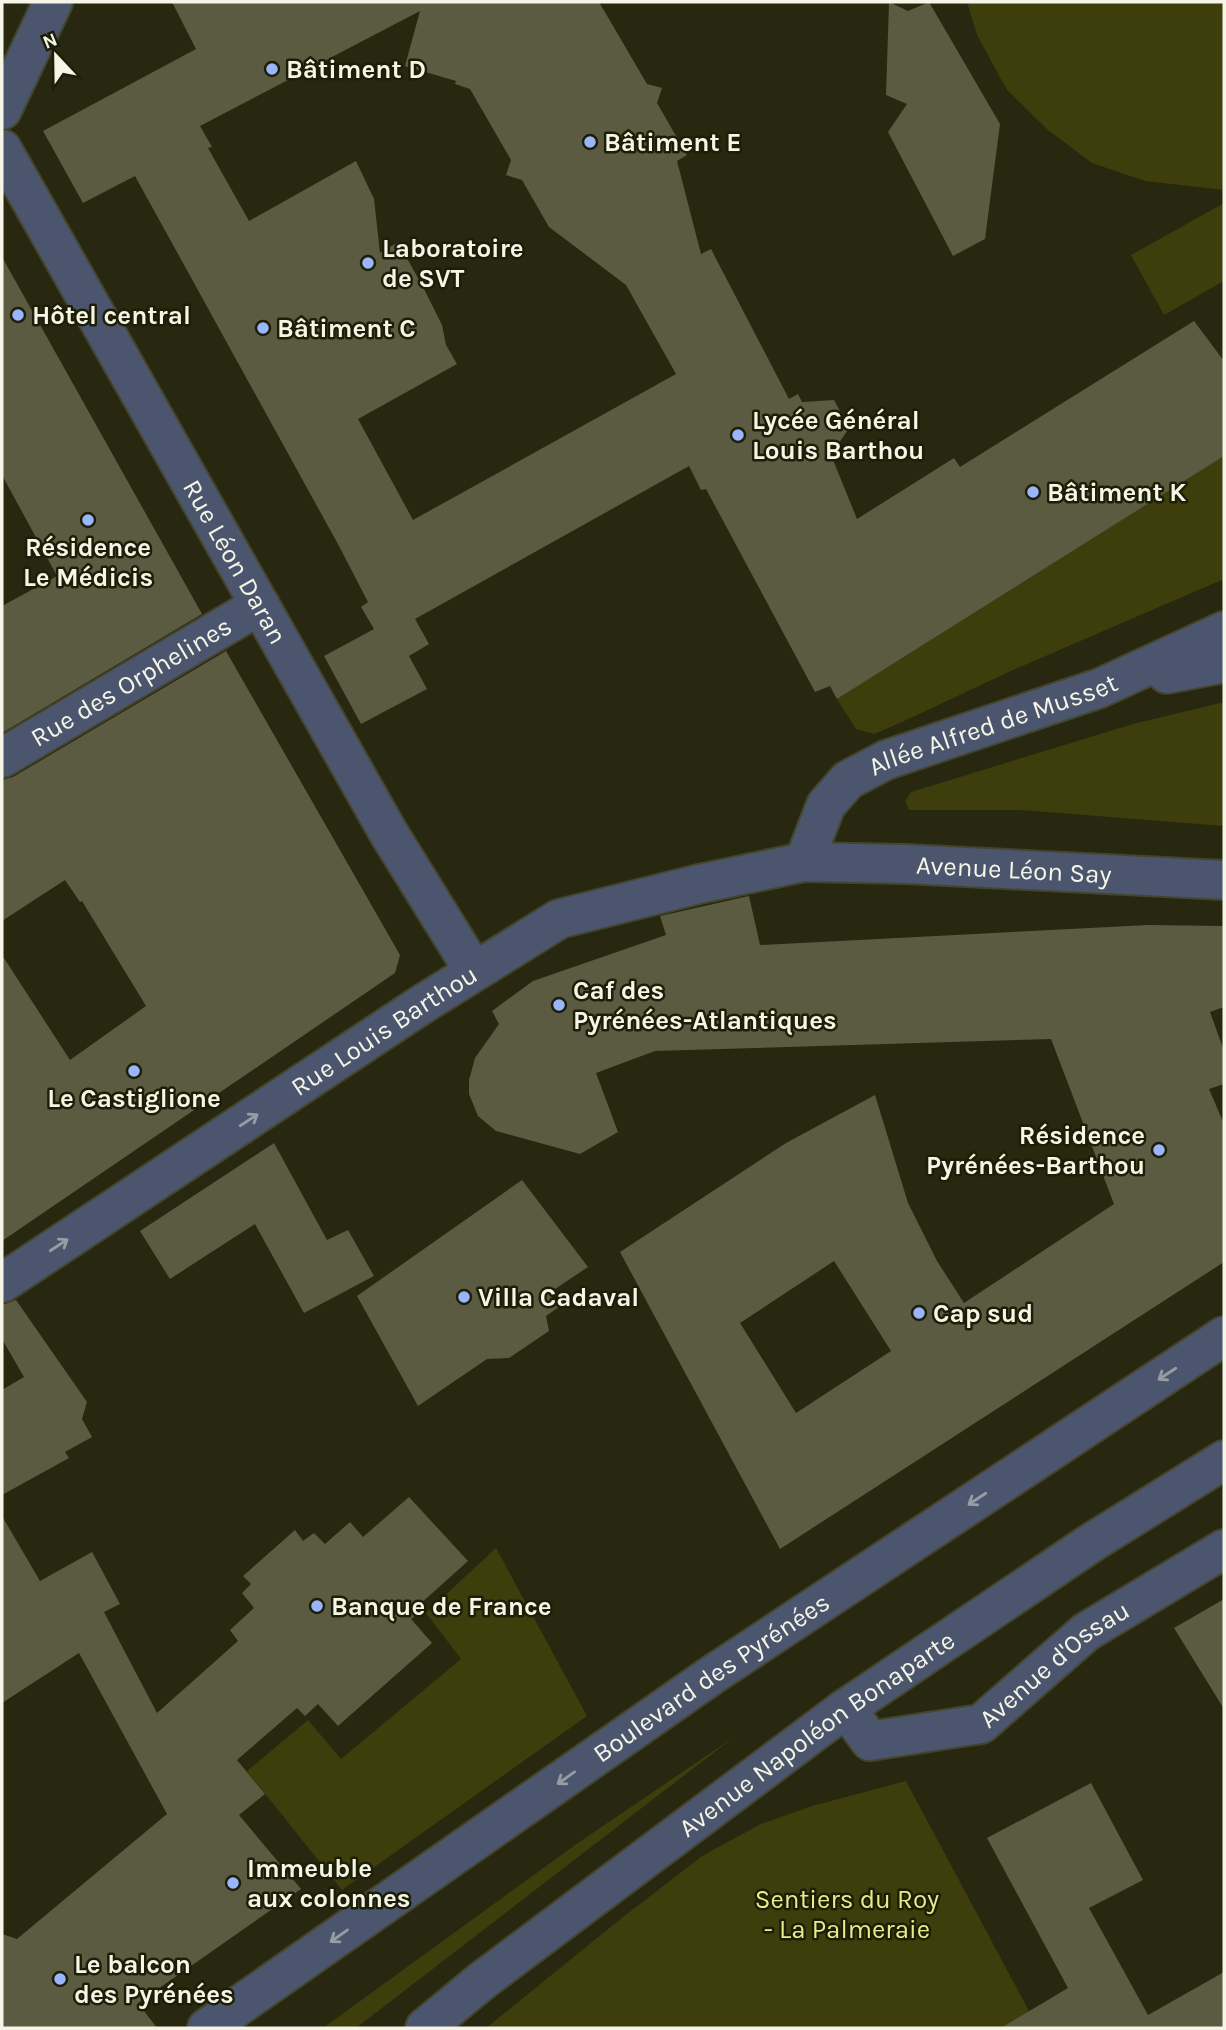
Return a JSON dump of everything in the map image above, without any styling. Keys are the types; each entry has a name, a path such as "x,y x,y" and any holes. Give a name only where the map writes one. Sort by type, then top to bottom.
{"street":[{"path":"2,110 52,2"},
{"name":"Rue Léon Daran","path":"2,149 388,832 474,971"},
{"name":"Rue des Orphelines","path":"2,758 260,604"},
{"name":"Allée Alfred de Musset","path":"804,862 826,805 848,780 886,761 1100,688 1224,631"},
{"path":"1100,688 1224,663"},
{"name":"Rue Louis Barthou","path":"2,1283 474,971 559,919 699,884 804,862"},
{"name":"Avenue Léon Say","path":"804,862 906,864 1224,880"},
{"name":"Boulevard des Pyrénées","path":"206,2028 701,1683 1224,1336"},
{"name":"Avenue Napoléon Bonaparte","path":"425,2028 483,1980 846,1708 1091,1543 1224,1460"},
{"name":"Avenue d'Ossau","path":"846,1708 870,1741 981,1724 1086,1632 1224,1549"}],"green space":[{"path":"967,2 1224,2 1224,190 1145,181 1092,163 1048,130 1007,90 977,35"},
{"path":"1224,203 1224,281 1164,315 1131,255"},
{"path":"1224,456 1224,579 1013,670 874,734 856,729 837,699"},
{"path":"1224,702 1224,826 1021,810 909,810 905,801 911,792 1133,724"},
{"path":"496,1548 587,1716 342,1890 247,1771 308,1720 341,1759 461,1659 426,1613"},
{"path":"734,1737 356,2028 323,2028 575,1845"},
{"name":"Sentiers du Roy - La Palmeraie","path":"906,1781 1038,2028 486,2028 702,1856 761,1824 812,1806"}],"building":[{"path":"172,2 599,2 647,84 662,88 657,103 687,155 677,161 701,254 711,249 789,399 798,394 802,402 834,400 849,428 831,455 857,519 954,458 960,467 1194,321 1224,361 1224,456 837,699 830,686 815,692 706,489 701,490 689,466 415,619 429,644 409,656 427,689 361,724 324,656 374,629 361,607 368,602 339,546 135,176 83,203 43,131 196,49","holes":["420,11 405,66 456,81 455,84 470,89 511,160 506,175 522,180 549,227 626,285 676,374 413,520 358,419 457,364 446,345 442,325 398,242 380,253 374,199 356,161 249,221 208,148 212,147 200,126"]},
{"path":"889,2 908,11 929,2 1000,124 985,239 953,256 888,132 907,104 886,95"},
{"name":"Résidence Le Médicis","path":"2,257 202,614 2,733 2,606 57,576 2,475"},
{"path":"226,651 400,955 395,973 2,1241 2,955 70,1060 146,1006 82,901 80,902 65,880 2,921 2,780 13,777"},
{"path":"749,896 760,945 1148,925 1224,926 1224,1007 1210,1012 1224,1051 1224,1084 1209,1089 1224,1124 1224,1262 780,1549 620,1252 786,1143 875,1095 908,1203 937,1261 964,1303 1114,1204 1051,1039 655,1051 596,1073 618,1132 580,1154 496,1131 478,1116 469,1094 469,1080 475,1058 499,1024 492,1011 533,981 666,935 660,916","holes":["834,1261 891,1351 796,1413 740,1323"]},
{"path":"274,1143 327,1240 348,1230 374,1276 304,1313 255,1224 170,1279 140,1231"},
{"name":"Villa Cadaval","path":"522,1180 588,1267 549,1293 559,1307 546,1316 549,1331 509,1358 487,1359 418,1406 357,1296"},
{"path":"16,1300 87,1402 82,1419 92,1437 65,1452 69,1458 2,1495 2,1390 24,1377 2,1339 2,1305"},
{"path":"409,1497 468,1561 419,1605 423,1609 411,1619 432,1643 338,1726 318,1704 305,1716 297,1708 237,1760 265,1794 239,1815 301,1889 138,2003 157,2028 2,2028 2,1934 17,1939 167,1814 79,1653 2,1703 2,1516 40,1581 92,1552 120,1604 104,1612 157,1713 238,1641 230,1630 254,1608 242,1593 251,1584 243,1576 295,1530 303,1541 314,1533 325,1544 350,1522 363,1537"},
{"path":"1224,1599 1224,1709 1174,1628"},
{"path":"1091,1783 1143,1880 1089,1908 1148,2015 1224,1972 1224,2028 1001,2028 1068,1988 987,1838"}],"place":[{"name":"Bâtiment D","path":"272,69"},
{"name":"Bâtiment E","path":"590,142"},
{"name":"Laboratoire de SVT","path":"368,263"},
{"name":"Hôtel central","path":"18,315"},
{"name":"Bâtiment C","path":"263,328"},
{"name":"Lycée Général Louis Barthou","path":"738,435"},
{"name":"Bâtiment K","path":"1033,492"},
{"name":"Résidence Le Médicis","path":"88,520"},
{"name":"Caf des Pyrénées-Atlantiques","path":"559,1005"},
{"name":"Le Castiglione","path":"134,1071"},
{"name":"Résidence Pyrénées-Barthou","path":"1159,1150"},
{"name":"Villa Cadaval","path":"464,1297"},
{"name":"Cap sud","path":"919,1313"},
{"name":"Banque de France","path":"317,1606"},
{"name":"Immeuble aux colonnes","path":"233,1883"},
{"name":"Le balcon des Pyrénées","path":"60,1979"}]}
